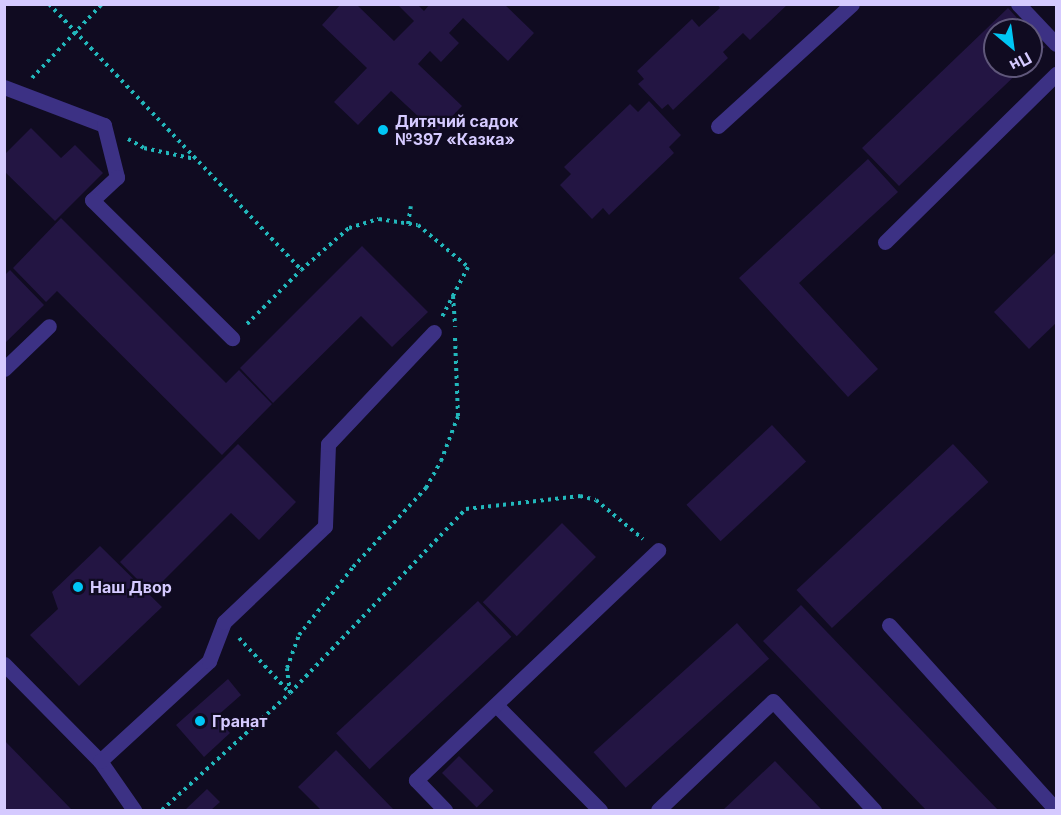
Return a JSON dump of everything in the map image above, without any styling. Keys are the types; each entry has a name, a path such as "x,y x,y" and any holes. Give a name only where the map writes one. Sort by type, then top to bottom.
{"lane":[{"path":"718,126 852,4"},
{"path":"1018,4 1056,44"},
{"path":"885,242 1056,74"},
{"path":"12,89 104,125 117,177 92,200 232,338"},
{"path":"4,369 49,326"},
{"path":"100,761 209,661 224,622 325,526 328,444 434,332"},
{"path":"445,810 416,780 658,550"},
{"path":"889,625 1056,810"},
{"path":"4,664 100,761 134,810"},
{"path":"658,810 773,700 874,810"},
{"path":"496,705 600,810"}],"path":[{"path":"49,4 301,270"},
{"path":"12,89 75,33 102,4"},
{"path":"104,125 144,148 197,160"},
{"path":"408,224 411,207"},
{"path":"232,338 301,270 349,228 379,219 418,225 468,267 434,332"},
{"path":"290,693 287,668 299,635 353,567 426,488 441,461 458,416 453,295"},
{"path":"162,810 290,693 466,509 580,496 596,500 658,550"},
{"path":"224,622 290,693"}],"building":[{"path":"341,4 356,4 394,41 414,21 397,4 417,4 424,11 430,4 504,4 534,33 508,61 463,18 449,33 459,43 441,62 430,51 418,64 462,106 436,133 391,91 358,125 334,102 367,68 322,25"},
{"path":"717,4 788,4 750,40 743,33 723,52 728,58 673,110 668,104 662,109 638,84 644,79 637,71 692,19 699,27 720,8"},
{"path":"1008,8 1017,18 998,18"},
{"path":"983,32 983,78 1012,78 899,186 862,148"},
{"path":"649,101 681,135 669,147 674,153 609,215 603,208 592,219 560,185 571,174 564,167 630,104 638,112"},
{"path":"31,128 61,158 75,145 103,173 55,221 4,171 4,155"},
{"path":"868,159 898,192 799,283 878,369 848,397 739,278"},
{"path":"61,218 226,383 239,370 272,404 222,455 57,291 46,302 13,268"},
{"path":"362,246 428,312 392,347 361,316 273,403 240,368"},
{"path":"1056,252 1056,323 1029,349 994,312"},
{"path":"10,270 44,305 4,344 4,276"},
{"path":"772,425 806,462 721,541 686,505"},
{"path":"238,444 296,502 259,540 231,513 151,593 120,562"},
{"path":"953,444 988,482 832,628 796,590"},
{"path":"562,523 596,557 517,636 483,602"},
{"path":"100,546 162,607 79,686 30,635 58,609 52,592"},
{"path":"478,601 511,637 370,769 336,733"},
{"path":"801,605 998,810 926,810 763,641"},
{"path":"737,623 769,659 626,788 594,752"},
{"name":"Гранат","path":"228,679 241,695 216,717 230,733 204,757 176,725"},
{"path":"4,740 72,810 4,810"},
{"path":"336,750 394,810 321,810 298,787"},
{"path":"459,756 494,791 477,808 442,773"},
{"path":"775,761 822,810 723,810"},
{"path":"207,789 220,802 211,810 186,809"}],"place":[{"name":"Дитячий садок №397 «Казка»","path":"383,130"},
{"name":"Наш Двор","path":"78,587"},
{"name":"Гранат","path":"200,721"}]}
